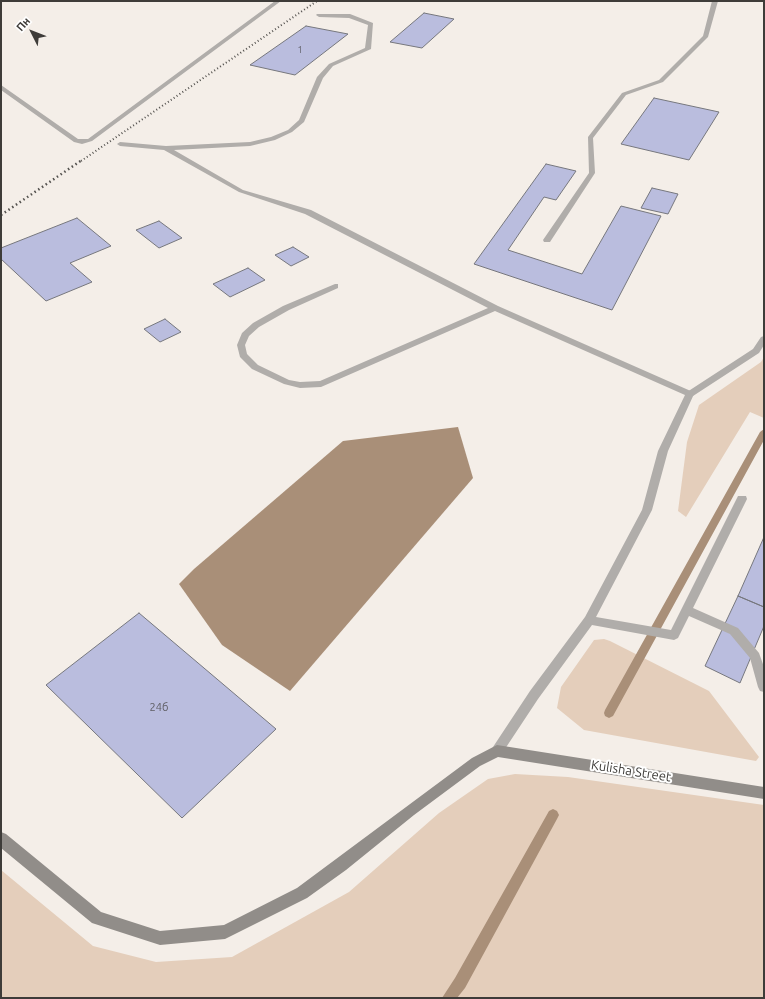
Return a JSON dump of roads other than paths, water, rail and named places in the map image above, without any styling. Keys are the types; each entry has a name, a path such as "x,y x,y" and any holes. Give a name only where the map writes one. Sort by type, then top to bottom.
{"main road":[{"name":"Kulisha Street","path":"497,750 764,793"},
{"path":"1,839 97,918 160,938 225,932 302,893 341,865 409,811 476,762 497,750"}],"street":[{"path":"1,87 76,140 82,142 90,140 278,1"},
{"path":"547,240 592,173 590,138 624,94 661,81 706,36 715,1"},
{"path":"120,144 166,148 250,144 273,139 290,131 302,121 320,78 331,65 368,49 371,24 350,16 319,16"},
{"path":"166,148 241,191 308,212 495,308 690,394"},
{"path":"335,286 286,308 256,325 245,335 241,345 243,355 255,367 287,382 300,385 321,384 495,308"},
{"path":"497,750 534,695 589,620 647,510 663,451 690,394 756,351 764,339"},
{"path":"589,620 674,635 742,499"},
{"path":"686,610 734,631 755,656 764,687"}],"waterway":[{"path":"609,713 764,432"},
{"path":"449,998 460,983 553,815"}],"railway":[{"path":"81,161 317,1"},
{"path":"1,215 82,160"}]}
